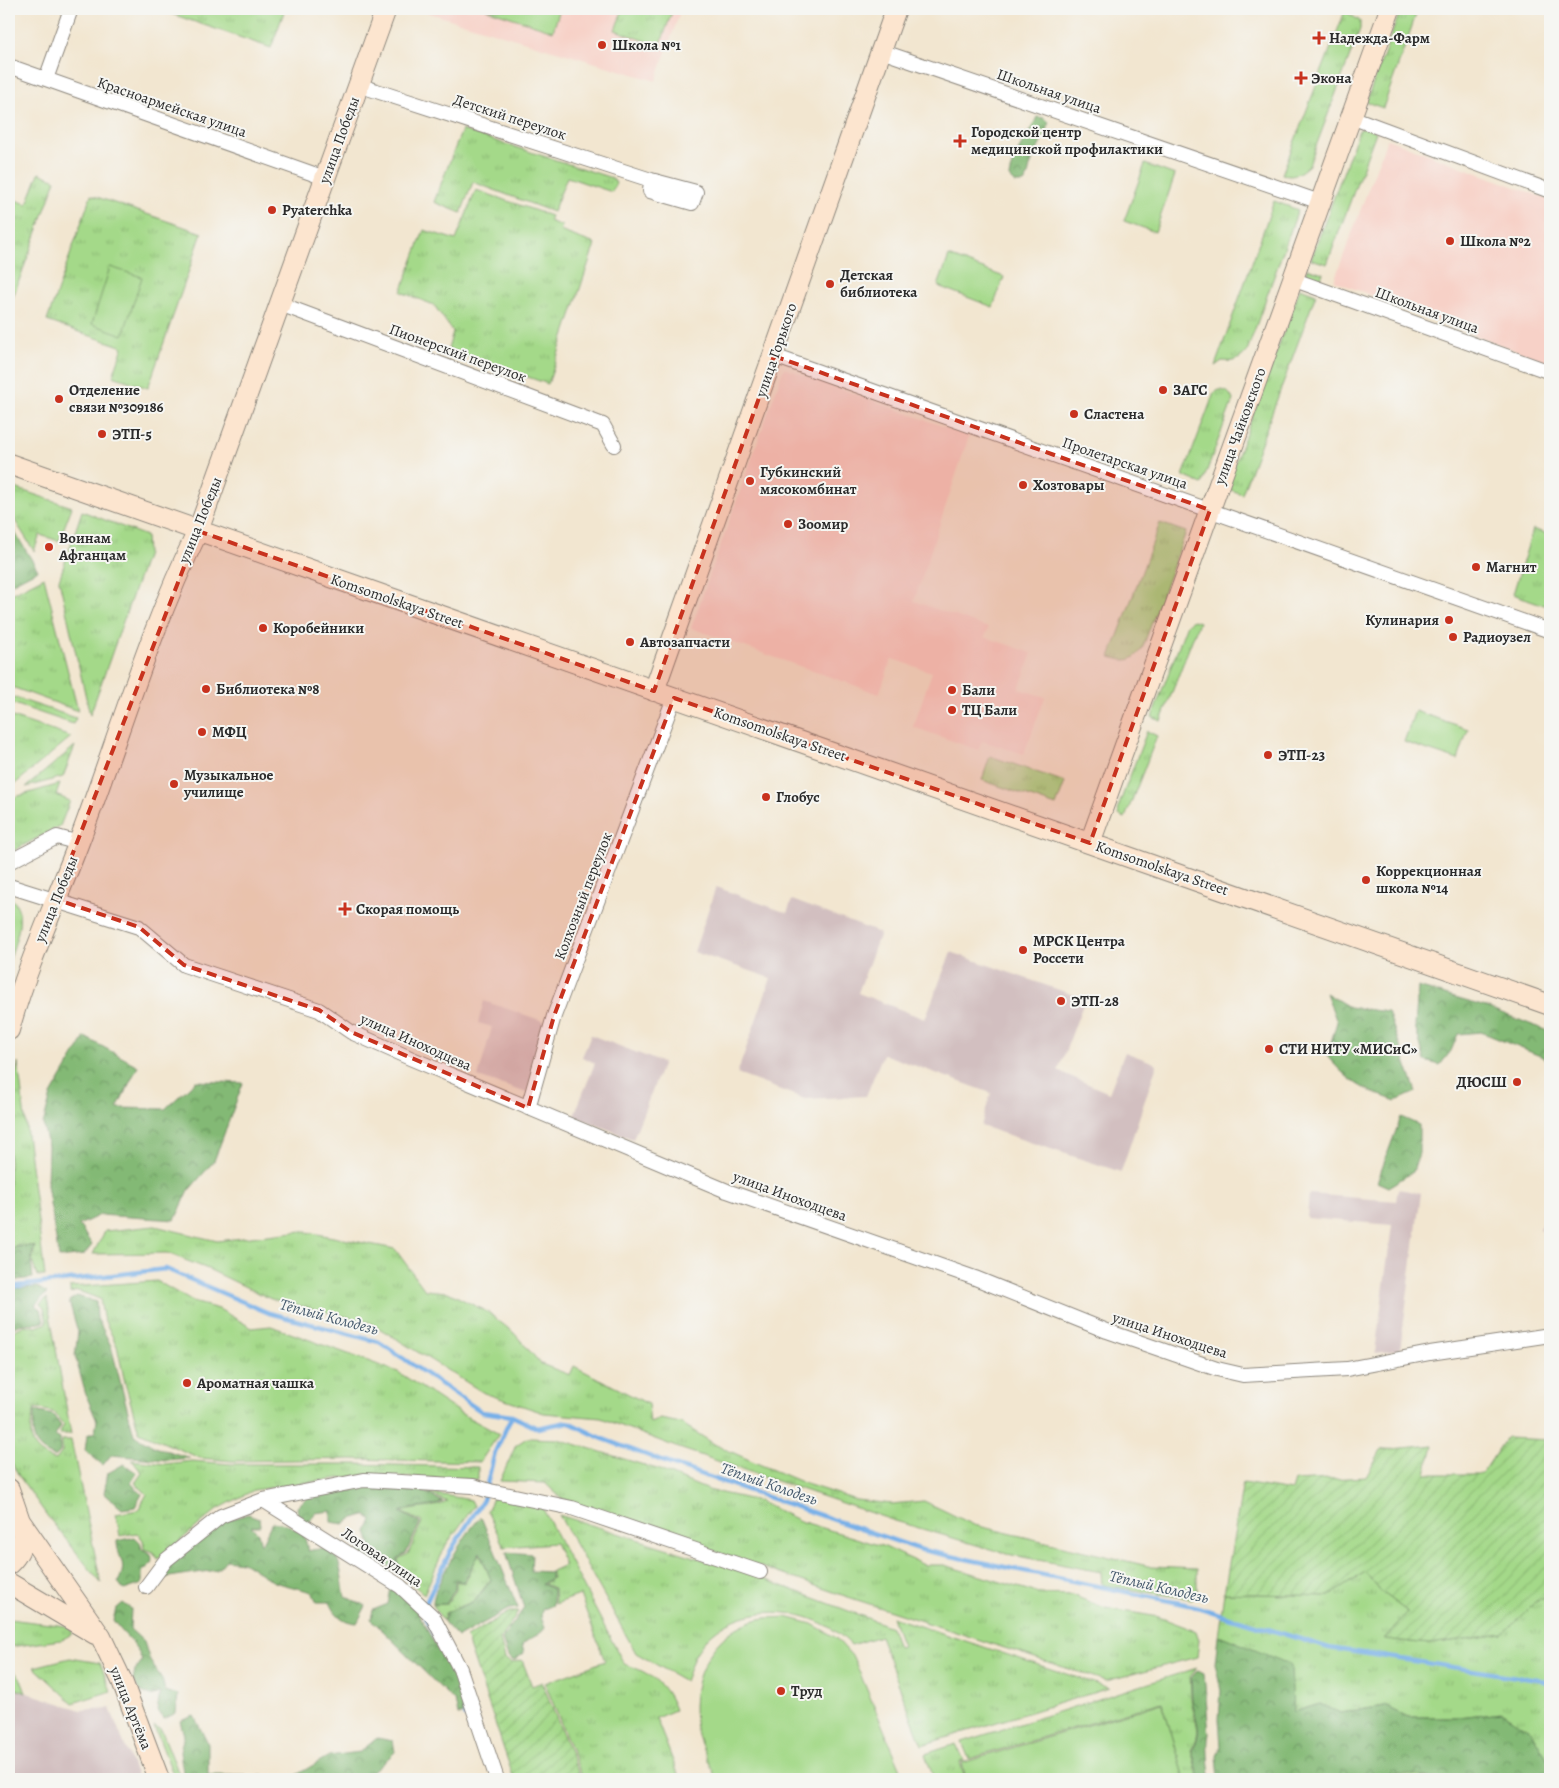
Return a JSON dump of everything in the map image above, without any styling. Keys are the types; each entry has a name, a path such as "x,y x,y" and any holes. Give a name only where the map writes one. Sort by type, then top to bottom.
{"street":[{"path":"46,79 71,9"},
{"name":"улица Победы","path":"9,1030 21,986 79,843 118,731 183,562 198,531 386,9"},
{"name":"улица Горького","path":"654,691 896,9"},
{"name":"улица Чайковского","path":"1090,843 1390,9"},
{"name":"Школьная улица","path":"881,50 1320,202"},
{"name":"Красноармейская улица","path":"9,66 325,178"},
{"name":"Детский переулок","path":"358,85 651,180"},
{"path":"1351,117 1550,191"},
{"name":"Школьная улица","path":"1292,279 1550,372"},
{"name":"Пионерский переулок","path":"280,304 603,425 614,445"},
{"name":"Пролетарская улица","path":"774,356 1550,631"},
{"name":"Komsomolskaya Street","path":"9,464 1550,1005"},
{"name":"Колхозный переулок","path":"528,1108 554,1016 674,698"},
{"path":"9,862 57,837 79,843"},
{"name":"улица Иноходцева","path":"9,886 139,927 184,965 318,1010 351,1032 727,1191 975,1278 1107,1331 1217,1369 1243,1375 1347,1369 1430,1353 1550,1335"},
{"path":"146,1587 166,1560 221,1516 263,1500 364,1480 473,1486 490,1492 572,1508 760,1572"},
{"path":"9,1489 15,1515 23,1533 22,1546 17,1556 9,1564"},
{"name":"Логовая улица","path":"263,1500 400,1586 433,1617 460,1669 497,1779"},
{"name":"улица Артёма","path":"15,1515 101,1637 122,1681 159,1779"},
{"path":"9,1583 101,1637"}],"highlighted area":[{"path":"774,356 1210,510 1090,843 674,698 554,1016 528,1108 351,1032 319,1010 184,965 139,927 55,899 198,531 654,691"}],"shaded area":[{"name":"Школа №1","path":"416,9 681,9 656,81"},
{"name":"Школа №2","path":"1387,139 1550,200 1550,364 1334,281"},
{"path":"784,368 969,436 914,601 988,628 985,637 1032,653 1019,689 1045,697 1024,754 982,741 978,750 913,727 932,672 892,659 879,694 691,628"},
{"path":"716,887 787,913 792,900 880,933 858,993 925,1019 951,952 1085,999 1058,1071 1109,1093 1125,1052 1157,1064 1121,1172 981,1126 991,1093 883,1054 866,1096 805,1099 737,1074 771,978 694,952"},
{"path":"484,1001 549,1023 527,1093 478,1077 492,1027 478,1023"},
{"path":"591,1035 663,1063 633,1139 574,1116 595,1063 582,1057"},
{"path":"1398,1189 1421,1193 1400,1350 1375,1353 1392,1225 1307,1218 1309,1194 1396,1201"},
{"path":"1550,1192 1550,1233 1540,1230"},
{"path":"9,1687 81,1710 110,1708 138,1779 9,1779"}],"green space":[{"path":"167,9 285,9 271,48 166,12"},
{"path":"486,9 560,9 553,31"},
{"path":"623,9 673,9 660,46 615,30"},
{"path":"1401,9 1418,9 1383,108 1366,102"},
{"path":"1345,11 1360,21 1360,29 1309,165 1297,174 1282,174"},
{"path":"1037,117 1044,118 1049,122 1047,128 1033,159 1026,181 1024,183 1015,183 1009,177 1013,161"},
{"path":"1366,127 1376,132 1327,264 1311,259 1359,130"},
{"path":"462,130 612,178 616,183 612,192 567,177 553,212 473,182 461,213 434,202"},
{"path":"1145,164 1175,175 1155,232 1124,221"},
{"path":"39,173 56,180 9,308 9,198 27,204"},
{"path":"476,190 551,216 549,221 562,226 560,231 595,244 548,384 448,349 453,332 434,305 401,292 424,230 456,240"},
{"path":"91,195 202,233 148,388 113,376 123,347 47,321"},
{"path":"1274,201 1298,210 1247,351 1236,360 1222,361 1215,366"},
{"path":"949,256 1004,277 993,307 938,286"},
{"path":"110,267 142,277 123,335 92,324"},
{"path":"1307,268 1323,273 1318,286 1303,280"},
{"path":"1300,288 1316,294 1242,494 1231,490 1228,482"},
{"path":"1219,390 1228,392 1233,400 1202,484 1183,476 1214,393"},
{"path":"9,486 72,507 59,541 40,535 34,551 9,511"},
{"path":"82,511 146,536 147,554 90,715 59,580"},
{"path":"9,523 38,570 9,585"},
{"path":"1160,523 1186,532 1142,649 1135,657 1128,660 1110,657"},
{"path":"1533,529 1550,535 1550,607 1513,594"},
{"path":"44,577 78,711 9,686 9,595"},
{"path":"1193,620 1199,622 1161,721 1152,717 1187,624"},
{"path":"13,697 76,718 73,724 11,703"},
{"path":"1415,711 1468,729 1458,760 1404,742"},
{"path":"9,716 71,737 9,789"},
{"path":"1147,731 1157,736 1125,818 1119,815 1118,808"},
{"path":"75,746 63,777 26,787"},
{"path":"990,756 1065,782 1056,806 982,780"},
{"path":"60,784 56,795 70,801 60,826 9,853 9,802 15,797"},
{"path":"9,897 19,910 20,919 17,937 9,962"},
{"path":"1418,987 1489,1008 1550,1032 1550,1060 1481,1032 1458,1034 1451,1051 1440,1065 1425,1061 1415,1026"},
{"path":"1326,993 1349,1007 1388,1012 1416,1092 1396,1101 1358,1085 1335,1065 1327,1056 1337,1022"},
{"path":"85,1037 138,1066 117,1108 165,1109 196,1081 243,1083 214,1161 189,1190 175,1220 100,1215 79,1225 92,1245 84,1255 59,1258 47,1185 48,1146 43,1124 51,1095"},
{"path":"18,1063 45,1276 37,1276 32,1261 35,1246 17,1246 9,1250 9,1108"},
{"path":"1401,1117 1419,1125 1419,1153 1413,1172 1388,1187 1377,1182"},
{"path":"155,1226 217,1241 302,1231 395,1249 425,1290 448,1292 489,1313 514,1333 541,1364 570,1375 574,1366 648,1404 650,1423 660,1419 681,1423 716,1445 754,1462 806,1484 856,1500 892,1504 924,1501 974,1525 1152,1567 1197,1569 1197,1594 1192,1599 1102,1585 1101,1572 1007,1554 892,1520 676,1447 601,1418 544,1413 484,1393 369,1322 271,1299 208,1269 167,1253 93,1254 105,1231"},
{"path":"34,1246 31,1261 33,1278 9,1281 9,1250 16,1247"},
{"path":"157,1281 193,1302 219,1309 252,1328 271,1326 398,1372 460,1413 499,1434 480,1462 352,1459 232,1461 200,1458 139,1432 117,1346 103,1317 100,1299 78,1291 70,1293 70,1287"},
{"path":"37,1287 47,1293 35,1305 41,1309 44,1322 24,1324 10,1329 9,1289"},
{"path":"77,1296 96,1302 97,1318 111,1346 134,1435 155,1447 190,1458 166,1460 111,1455 103,1465 85,1451 87,1435 95,1432 97,1421 86,1395 75,1356 78,1332 69,1301"},
{"path":"47,1298 71,1434 59,1434 64,1425 53,1412 35,1408 31,1426 32,1440 40,1452 56,1460 62,1452 62,1440 71,1440 101,1583 48,1517 19,1476 9,1458 9,1333 25,1325 36,1327 47,1323 44,1308 40,1304"},
{"path":"35,1411 53,1415 61,1426 55,1436 60,1439 60,1452 55,1457 41,1449 34,1440"},
{"path":"527,1438 558,1439 657,1469 708,1490 758,1501 800,1521 885,1547 924,1565 944,1565 1041,1594 1072,1595 1105,1608 1159,1617 1196,1631 1199,1640 1197,1657 1106,1681 845,1596 561,1498 545,1483 500,1481 516,1445"},
{"path":"1506,1438 1550,1440 1550,1596 1535,1602 1503,1634 1429,1644 1384,1639 1408,1612 1381,1592 1365,1572 1329,1596 1224,1593 1243,1483 1291,1491 1294,1481 1366,1477 1381,1450 1433,1445 1426,1474 1482,1474"},
{"path":"132,1460 165,1464 192,1461 231,1464 478,1467 478,1480 362,1475 254,1490 218,1509 158,1559 153,1552 144,1549 143,1540 137,1533 120,1536 116,1514 138,1510 147,1494 135,1483 142,1473"},
{"path":"124,1464 137,1473 131,1483 142,1494 135,1507 122,1509 104,1493 108,1473"},
{"path":"368,1488 424,1492 443,1502 400,1512 420,1523 406,1553 397,1559 399,1567 393,1568 388,1565 368,1561 360,1556 358,1551 371,1545 367,1532 372,1520 365,1515 351,1519 344,1524 331,1522 331,1511 315,1513 309,1523 298,1518 297,1507 307,1497"},
{"path":"427,1492 471,1500 474,1506 446,1545 424,1594 393,1568 400,1568 398,1559 408,1554 422,1522 401,1512 436,1506 447,1502"},
{"path":"494,1496 543,1509 624,1664 649,1675 667,1693 675,1710 656,1718 680,1779 583,1779 545,1683 605,1661 580,1595 555,1604 554,1588 544,1584 552,1578 552,1571 565,1565 555,1543 504,1547 487,1511"},
{"path":"248,1514 259,1518 260,1526 251,1526 258,1533 261,1545 272,1522 286,1524 304,1534 308,1551 320,1549 328,1550 334,1554 338,1560 345,1596 366,1606 357,1623 340,1617 330,1602 317,1602 312,1592 274,1582 243,1562 226,1560 217,1570 162,1578 168,1567 221,1522"},
{"path":"559,1515 756,1576 891,1627 898,1647 902,1646 892,1617 1109,1688 922,1745 880,1636 851,1645 835,1631 816,1621 795,1614 773,1612 752,1614 731,1621 713,1633 696,1653 685,1681 636,1653"},
{"path":"481,1517 518,1608 509,1609 458,1637 444,1622 446,1613 475,1601 491,1580 480,1552 464,1582 455,1580 455,1589 446,1604 433,1604 434,1596 444,1572 468,1533"},
{"path":"135,1537 140,1542 142,1550 151,1555 153,1562 142,1572 142,1584 124,1590 118,1582 123,1565 117,1541"},
{"path":"506,1552 532,1554 531,1571 551,1572 551,1578 542,1584 553,1589 553,1605 542,1610 541,1617 545,1628 522,1645 524,1653 514,1661 508,1657 502,1639 524,1608"},
{"path":"479,1553 491,1579 474,1601 445,1613 443,1621 433,1605 447,1604 456,1590 456,1581 465,1583"},
{"path":"1365,1572 1381,1592 1408,1612 1384,1639 1429,1644 1503,1634 1535,1602 1550,1596 1550,1763 1530,1730 1502,1712 1459,1717 1408,1717 1385,1706 1340,1713 1320,1704 1293,1712 1224,1637 1218,1637 1224,1593 1329,1596"},
{"path":"391,1588 419,1607 419,1615 463,1696 462,1715 458,1715 455,1702 371,1619 373,1610 388,1604"},
{"path":"123,1603 131,1609 130,1629 144,1642 150,1661 162,1679 165,1691 178,1695 176,1713 164,1719 157,1711 160,1693 151,1696 140,1691 133,1680 135,1670 142,1661 140,1655 113,1620 116,1609"},
{"path":"509,1612 518,1612 500,1639 505,1659 512,1663 522,1660 532,1686 542,1682 581,1779 514,1779 466,1637"},
{"name":"Труд","path":"786,1617 812,1624 835,1637 853,1657 905,1779 716,1779 696,1729 694,1705 700,1673 717,1645 729,1633 759,1619"},
{"path":"9,1619 66,1626 72,1630 72,1634 61,1640 9,1647 11,1632"},
{"path":"1218,1637 1224,1637 1291,1665 1293,1712 1320,1704 1340,1713 1385,1706 1408,1717 1459,1717 1502,1712 1530,1730 1550,1763 1550,1779 1428,1779 1413,1774 1328,1779 1219,1779 1217,1756 1221,1746 1219,1719 1221,1691 1215,1663"},
{"path":"70,1658 100,1663 111,1691 73,1703 34,1667"},
{"path":"9,1667 20,1677 26,1693 9,1686"},
{"path":"1197,1668 1190,1677 1191,1701 1198,1730 1197,1739 1191,1750 1199,1779 1185,1779 1162,1702 969,1759 962,1742"},
{"path":"1198,1670 1204,1673 1211,1779 1200,1779 1192,1750 1197,1740 1198,1730 1192,1702 1191,1678"},
{"path":"1162,1703 1185,1779 966,1779 962,1763"},
{"path":"194,1716 208,1744 208,1775 268,1776 276,1779 184,1779 180,1752 184,1735 180,1721"},
{"path":"154,1726 161,1729 181,1779 175,1779"},
{"path":"377,1738 393,1741 395,1752 365,1779 285,1779 291,1778 329,1756 360,1752"},
{"path":"956,1744 964,1761 960,1762 965,1779 934,1779 925,1754"},
{"path":"1413,1774 1428,1779 1328,1779"}],"waterway":[{"name":"Тёплый Колодезь","path":"9,1287 166,1269 269,1313 379,1342 482,1412 512,1416 537,1428 568,1422 603,1439 665,1462 922,1550 1194,1606 1329,1648 1550,1682"},
{"path":"425,1605 451,1550 483,1500 495,1452 512,1416"},
{"path":"425,1617 441,1648"},
{"path":"465,1716 466,1702"}],"place":[{"name":"Надежда-Фарм","path":"1319,38"},
{"name":"Школа №1","path":"602,45"},
{"name":"Экона","path":"1301,78"},
{"name":"Городской центр медицинской профилактики","path":"960,141"},
{"name":"Pyaterchka","path":"272,210"},
{"name":"Школа №2","path":"1450,241"},
{"name":"Детская библиотека","path":"830,284"},
{"name":"ЗАГС","path":"1163,390"},
{"name":"Отделение связи №309186","path":"59,399"},
{"name":"Сластена","path":"1074,414"},
{"name":"ЭТП-5","path":"102,434"},
{"name":"Губкинский мясокомбинат","path":"750,481"},
{"name":"Хозтовары","path":"1023,485"},
{"name":"Зоомир","path":"788,524"},
{"name":"Воинам Афганцам","path":"49,547"},
{"name":"Магнит","path":"1476,567"},
{"name":"Кулинария","path":"1449,620"},
{"name":"Коробейники","path":"263,628"},
{"name":"Радиоузел","path":"1453,637"},
{"name":"Автозапчасти","path":"630,642"},
{"name":"Библиотека №8","path":"206,689"},
{"name":"Бали","path":"952,690"},
{"name":"ТЦ Бали","path":"952,710"},
{"name":"МФЦ","path":"202,732"},
{"name":"ЭТП-23","path":"1268,755"},
{"name":"Музыкальное училище","path":"174,784"},
{"name":"Глобус","path":"766,797"},
{"name":"Коррекционная школа №14","path":"1366,880"},
{"name":"Скорая помощь","path":"345,909"},
{"name":"МРСК Центра Россети","path":"1023,950"},
{"name":"ЭТП-28","path":"1061,1001"},
{"name":"СТИ НИТУ «МИСиС»","path":"1269,1049"},
{"name":"ДЮСШ","path":"1517,1082"},
{"name":"Ароматная чашка","path":"187,1383"},
{"name":"Труд","path":"781,1691"}]}
